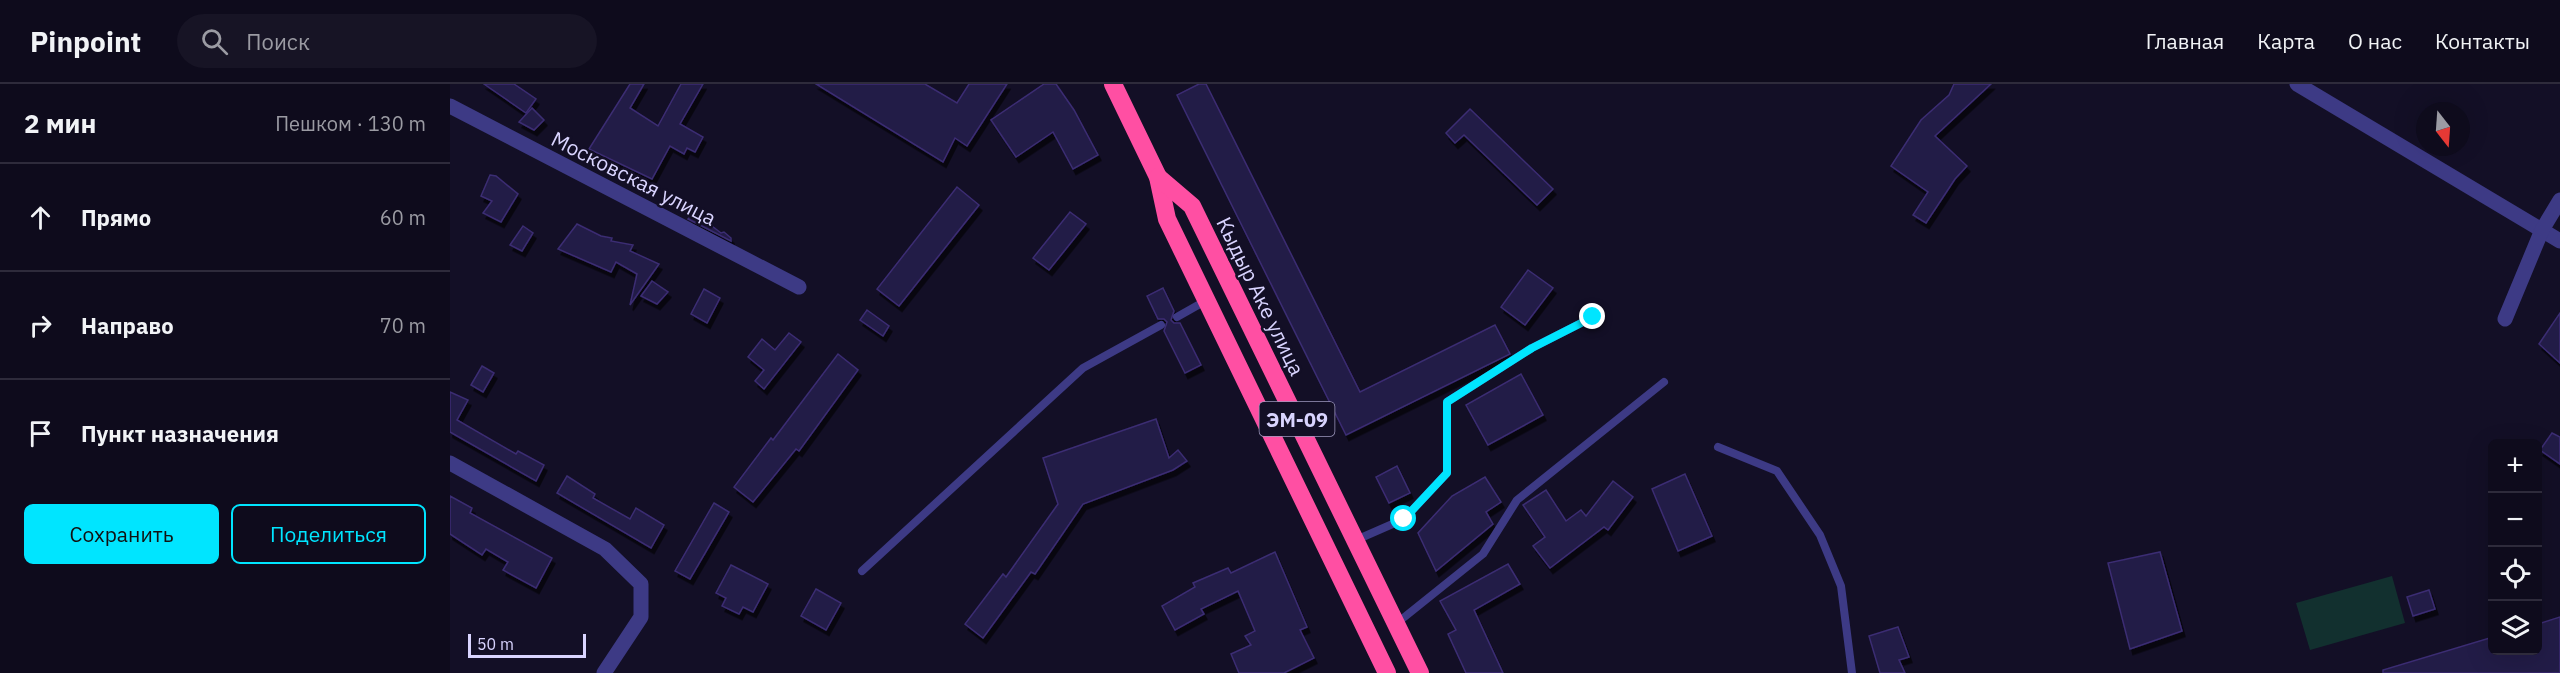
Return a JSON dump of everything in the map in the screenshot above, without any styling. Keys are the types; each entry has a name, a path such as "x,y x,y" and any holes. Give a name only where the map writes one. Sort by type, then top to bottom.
{"highway":[{"name":"Кыдыр Аке улица","path":"1113,84 1158,177 1167,219 1387,673"},
{"name":"Кыдыр Аке улица","path":"1158,177 1191,206 1420,673"},
{"path":"1370,634 1397,623"}],"street":[{"path":"2297,84 2560,241"},
{"name":"Московская улица","path":"450,106 799,287"},
{"path":"2505,319 2542,230 2560,200"},
{"path":"450,463 605,549 640,584 641,617 604,673"}],"lane":[{"path":"1177,316 1207,300"},
{"path":"1356,540 1404,519 1447,473 1447,402 1532,348 1593,317"},
{"path":"862,571 1083,368 1161,325"},
{"path":"1397,623 1484,555 1517,500 1664,382"},
{"path":"1718,447 1777,471 1820,535 1841,586 1852,673"}],"green space":[{"path":"2392,576 2405,623 2310,650 2296,603"}],"building":[{"path":"484,84 514,84 536,99 526,113"},
{"path":"630,84 644,84 630,108 658,126 681,84 703,84 680,124 703,137 695,152 687,148 684,154 670,146 652,179 589,149"},
{"path":"816,84 925,84 957,103 969,84 1007,84 967,146 955,138 943,162"},
{"path":"1044,84 1056,84 1074,110 1098,155 1073,169 1053,132 1016,157 991,120"},
{"path":"1199,84 1206,84 1360,392 1495,325 1510,354 1346,435 1177,95"},
{"path":"1954,84 1991,84 1935,136 1967,166 1955,179 1926,223 1913,215 1928,192 1891,166 1921,120 1949,95"},
{"path":"532,108 544,120 534,130 519,122"},
{"path":"1470,109 1553,189 1537,205 1464,135 1455,143 1446,133"},
{"path":"490,175 496,176 518,194 501,222 483,213 492,201 481,196"},
{"path":"957,187 979,205 899,306 877,289"},
{"path":"694,212 721,233 724,232 731,238 731,241 688,219"},
{"path":"1070,212 1086,224 1049,270 1033,258"},
{"path":"577,224 601,236 612,238 611,241 633,245 630,251 659,264 630,305 637,274 616,262 611,272 558,249"},
{"path":"523,226 533,233 522,251 510,245"},
{"path":"1528,270 1553,288 1525,325 1501,307"},
{"path":"652,281 668,292 657,304 641,296"},
{"path":"1163,288 1174,311 1171,320 1174,323 1180,323 1201,365 1185,373 1164,331 1167,322 1164,319 1158,319 1147,296"},
{"path":"704,289 720,298 707,323 691,314"},
{"path":"867,310 889,326 883,336 860,320"},
{"path":"2560,313 2560,363 2539,344"},
{"path":"789,333 801,342 764,389 755,381 764,370 748,357 762,339 775,350"},
{"path":"838,354 858,370 799,451 796,449 753,502 734,487"},
{"path":"482,366 494,373 483,392 471,385"},
{"path":"1521,374 1543,415 1488,445 1466,405"},
{"path":"450,392 468,400 457,420 516,454 518,451 544,465 536,481 450,432"},
{"path":"1156,419 1169,458 1178,450 1187,461 1173,470 1083,504 1035,574 1031,572 983,638 965,624 1003,574 1006,577 1058,504 1043,458"},
{"path":"2552,433 2560,437 2560,464 2542,451 2542,447"},
{"path":"1397,466 1410,493 1389,503 1376,477"},
{"path":"1685,474 1712,536 1678,551 1652,489"},
{"path":"567,476 595,494 593,498 630,519 636,508 664,525 651,548 557,493"},
{"path":"1485,477 1501,502 1486,512 1493,524 1436,571 1418,533 1452,496"},
{"path":"1613,481 1633,497 1608,530 1604,527 1550,568 1533,546 1545,537 1523,505 1546,490 1566,521 1581,510 1586,516"},
{"path":"450,496 472,508 470,513 552,558 536,588 503,570 508,562 486,549 482,555 450,534"},
{"path":"714,503 729,512 690,579 675,571"},
{"path":"1275,552 1307,627 1300,630 1314,658 1284,673 1239,673 1231,654 1251,645 1245,636 1255,631 1238,591 1201,609 1204,614 1175,630 1162,606 1195,587 1193,583 1228,568 1231,573"},
{"path":"2160,552 2182,631 2130,649 2108,563"},
{"path":"1508,564 1520,584 1474,610 1503,673 1466,673 1448,634 1456,630 1440,601"},
{"path":"731,565 768,584 753,612 743,607 739,614 722,606 726,598 716,593"},
{"path":"816,589 841,603 826,630 801,616"},
{"path":"2429,590 2435,609 2413,616 2407,597"},
{"path":"2560,617 2560,673 2383,673 2383,670 2488,638 2488,655 2542,655 2542,623"},
{"path":"1898,627 1909,657 1899,660 1905,673 1880,673 1869,636"}],"route":[{"path":"1404,519 1447,473 1447,402 1532,348 1593,317"}]}
